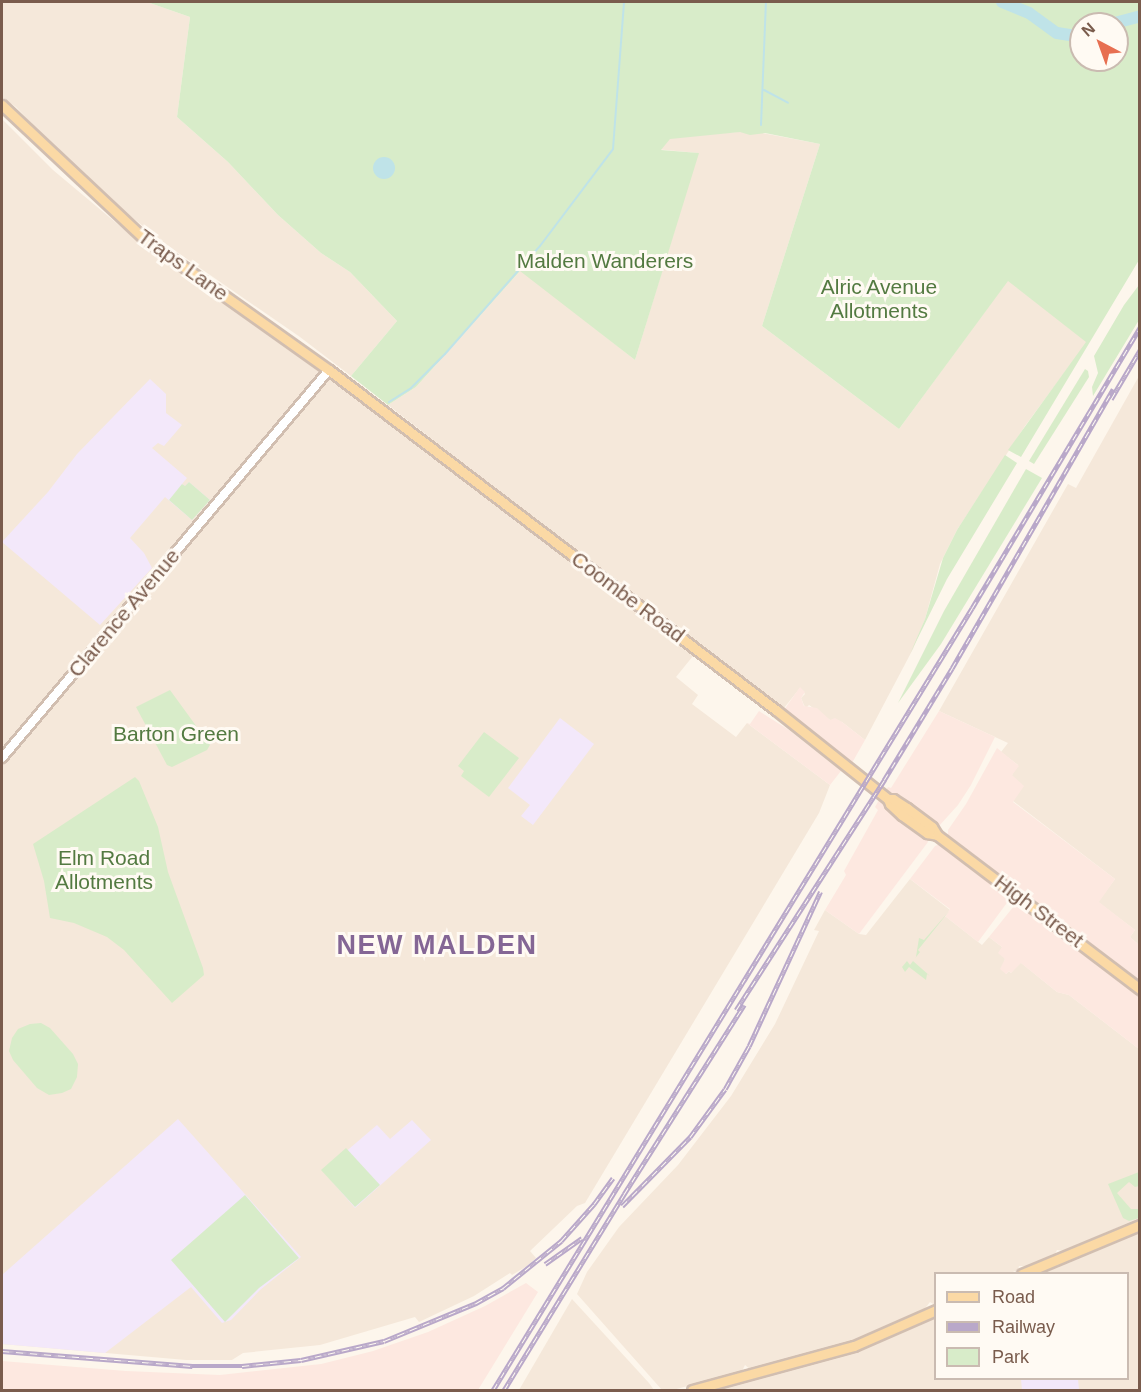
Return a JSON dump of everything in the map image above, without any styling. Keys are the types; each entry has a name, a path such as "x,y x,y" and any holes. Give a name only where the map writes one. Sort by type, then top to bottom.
{"main road":[{"name":"Traps Lane","path":"2,105 146,240 380,408"},
{"name":"Coombe Road","path":"380,408 696,648 874,788"},
{"name":"High Street","path":"874,788 902,815 927,833 937,835 1140,989"},
{"path":"1027,1272 1140,1225"},
{"path":"692,1390 844,1350 934,1311"}],"street":[{"name":"Clarence Avenue","path":"2,758 329,370"}],"shaded area":[{"path":"2,2 147,2 190,17 177,117 228,162 278,215 321,253 350,272 397,321 351,376 300,337 171,248 111,201 60,154 16,107 2,97"},
{"path":"2,119 53,170 145,247 338,383 693,656 676,677 698,695 692,704 736,737 747,723 830,785 819,813 585,1203 577,1206 530,1251 536,1258 527,1266 512,1275 510,1273 474,1296 419,1322 415,1317 320,1345 243,1353 232,1360 186,1360 2,1344"},
{"path":"752,131 820,144 762,326 899,429 1008,280 1087,342 1025,426 957,530 940,564 925,619 913,649 865,740 842,722 830,720 809,705 806,708 801,698 805,694 800,688 784,708 658,611 592,564 388,405 416,387 521,270 635,360 698,153 655,149 656,138"},
{"path":"1139,376 1139,945 1130,937 1135,930 1098,902 1115,879 1013,801 1012,775 1018,765 1001,752 1008,743 939,711 1068,484 1076,488"},
{"path":"150,379 166,394 166,413 182,425 164,446 158,443 152,448 187,478 182,484 185,486 189,482 210,500 192,520 165,497 130,538 144,553 152,568 100,625 2,542 48,492 77,454"},
{"path":"800,687 805,692 801,698 804,706 817,708 830,720 835,718 865,740 852,763 840,757 784,710"},
{"path":"759,711 789,730 841,771 830,785 747,723 750,724"},
{"path":"939,711 995,737 971,785 958,805 939,826 886,790 888,787 891,788"},
{"path":"560,718 594,744 533,825 521,816 530,805 508,788"},
{"path":"997,748 1019,766 1012,775 1024,786 1013,802 1115,879 1099,902 1135,930 1130,937 1139,945 1139,984 1112,964 1112,960 948,837 948,830 966,804"},
{"path":"880,798 927,838 928,842 859,934 825,910 846,875 844,871 878,810 875,807"},
{"path":"940,844 1012,896 978,942 945,916 950,909 910,879 935,846"},
{"path":"910,879 950,910 945,916 982,945 989,937 1002,947 1006,974 1009,971 1011,973 1020,962 1057,992 1069,995 1139,1049 1139,1218 1064,1251 1057,1250 1054,1256 1029,1266 1019,1266 1018,1270 1013,1272 934,1272 934,1304 930,1302 923,1311 849,1343 751,1370 745,1365 742,1371 673,1390 662,1390 577,1294 587,1272 619,1227 678,1165 731,1096 775,1024 819,931 814,930 825,910 859,934 866,935"},
{"path":"1018,901 1136,991 1139,996 1139,1049 1069,995 1057,992 1021,963 1011,973 1009,971 1006,974 1000,969 1005,959 998,953 1002,947 989,937"},
{"path":"178,1119 301,1257 260,1290 231,1320 222,1323 191,1287 105,1353 2,1344 2,1275"},
{"path":"412,1120 431,1140 355,1208 323,1171 377,1125 390,1139"},
{"path":"1139,1232 1139,1390 720,1390 855,1352 934,1318 934,1380 1129,1380 1129,1272 1040,1272"},
{"path":"526,1283 538,1292 478,1390 2,1390 2,1361 126,1371 220,1375 321,1364 373,1351 428,1332 485,1306"},
{"path":"572,1299 649,1383 654,1390 519,1390"},
{"path":"1021,1380 1078,1380 1079,1390 1022,1390"}],"green space":[{"path":"147,2 1139,2 1139,260 1021,457 1008,450 1086,342 1008,281 899,429 762,326 820,144 765,133 750,135 740,132 670,139 661,150 699,153 635,360 520,271 416,387 388,405 351,376 397,321 350,272 321,253 278,215 228,162 177,117 190,17"},
{"path":"1139,285 1139,320 1093,396 1092,387 1098,373 1094,356 1124,305"},
{"path":"1085,369 1089,377 1034,464 1029,461"},
{"path":"1005,455 1017,463 947,579 910,654 925,619 943,558 957,530"},
{"path":"1026,469 1042,478 941,644 898,703 944,611"},
{"path":"189,482 210,500 192,520 169,500 182,484 185,486"},
{"name":"Barton Green","path":"170,690 210,745 207,750 172,767 167,765 136,707"},
{"path":"484,732 519,758 489,797 461,776 464,771 458,766"},
{"name":"Elm Road Allotments","path":"135,777 139,781 158,827 168,872 203,968 204,975 172,1003 124,950 107,937 74,923 50,918 44,881 33,844"},
{"path":"950,910 918,950 920,952 913,961 916,957 919,938 924,940"},
{"path":"907,961 910,965 913,961 930,976 927,974 926,980 909,967 905,972 902,967"},
{"path":"41,1023 50,1028 73,1054 78,1064 77,1077 71,1089 62,1093 49,1095 37,1088 13,1060 9,1051 12,1038 18,1029 30,1024"},
{"path":"346,1148 380,1185 355,1207 321,1170"},
{"path":"1139,1172 1139,1186 1135,1187 1129,1182 1117,1193 1131,1209 1139,1209 1139,1218 1129,1221 1123,1218 1108,1184"},
{"path":"245,1195 299,1258 259,1288 225,1322 171,1260"}],"water":[{"path":"380,157 388,157 395,164 395,172 388,179 380,179 373,172 373,164"}],"waterway":[{"path":"389,402 411,388 445,354 540,246 613,149 624,2"},
{"path":"761,125 766,2"},
{"path":"1002,2 1029,13 1057,33 1069,35"},
{"path":"1129,19 1140,16"},
{"path":"764,90 788,103"}],"railway":[{"path":"493,1390 972,608 1140,327"},
{"path":"1111,399 1140,350"},
{"path":"736,1010 884,780 952,668 1113,389"},
{"path":"622,1206 690,1137 725,1089 749,1046 820,892"},
{"path":"504,1390 624,1194 744,1005"},
{"path":"2,1351 192,1366 242,1366 301,1360 384,1341 476,1303 503,1288 561,1241 594,1204 613,1178"},
{"path":"545,1264 582,1238"}],"district":[{"name":"NEW MALDEN","path":"437,946"}],"park label":[{"name":"Malden Wanderers","path":"605,261"},
{"name":"Alric Avenue Allotments","path":"879,299"}]}
